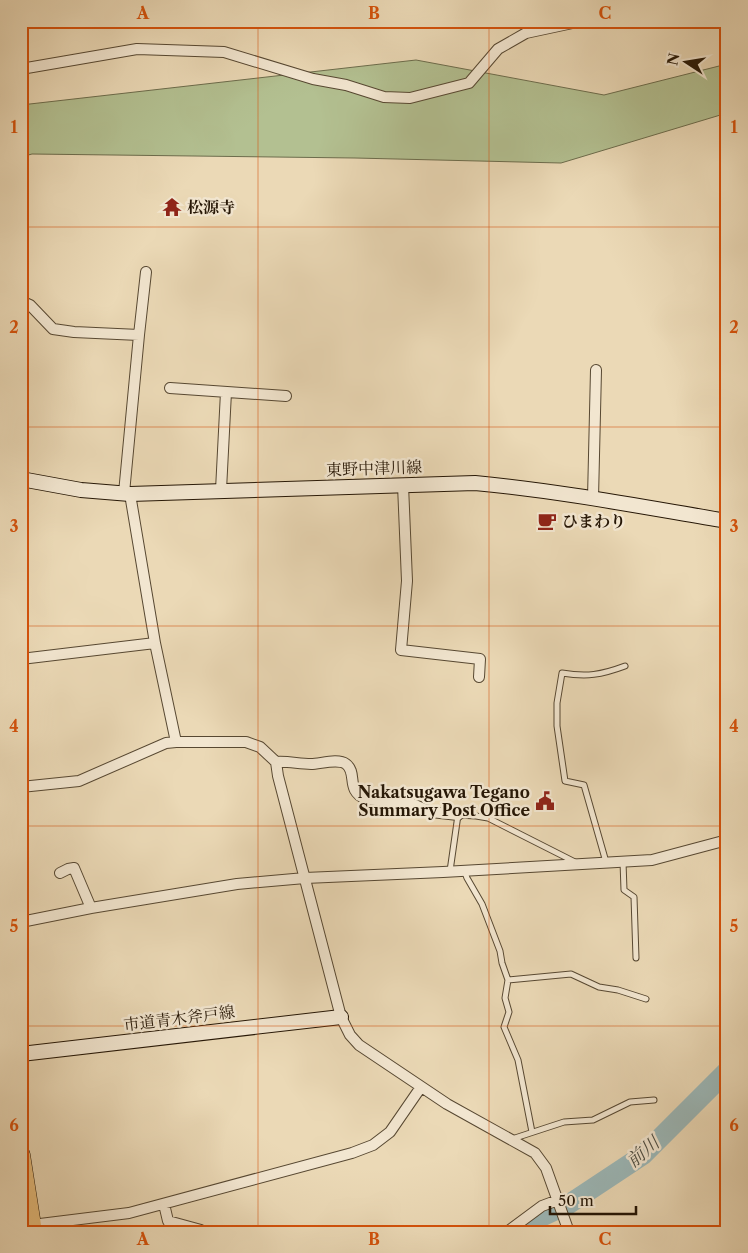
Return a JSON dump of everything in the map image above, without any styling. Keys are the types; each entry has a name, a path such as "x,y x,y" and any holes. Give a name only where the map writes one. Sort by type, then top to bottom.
{"highway":[{"path":"21,1155 32,1228"}],"main road":[{"name":"東野中津川線","path":"21,479 81,490 127,493 475,482 594,498 727,521"},
{"name":"市道青木斧戸線","path":"21,1054 341,1017"}],"street":[{"path":"21,70 137,49 224,52 313,79 346,84 384,97 410,98 469,82 498,49 526,33 582,21"},
{"path":"146,272 139,334 127,493 176,742"},
{"path":"21,301 30,305 53,329 74,332 139,334"},
{"path":"594,498 596,370"},
{"path":"170,388 286,396"},
{"path":"221,490 226,392"},
{"path":"403,485 407,581 401,650 480,659 479,676"},
{"path":"21,659 155,643"},
{"path":"21,787 79,781 166,743 246,742 260,747 276,762 278,776 341,1017 350,1035 359,1045 421,1087 509,1140 535,1153 546,1168 569,1232"},
{"path":"276,762 312,764 340,762 346,764 349,769 355,792 366,799 413,804 431,812 458,815"},
{"path":"21,922 91,908 237,884 305,878 652,860 727,840"},
{"path":"60,873 74,868 91,908"},
{"path":"32,1228 129,1213 352,1153 373,1145 390,1132 421,1087"},
{"path":"507,1232 542,1206 558,1200"},
{"path":"164,1204 168,1221 201,1230 202,1232"}],"lane":[{"path":"606,863 584,786 566,781 557,726 557,704 562,673 579,676 594,675 607,673 625,666"},
{"path":"450,871 458,815 488,818 577,863"},
{"path":"623,862 624,890 634,897 636,958"},
{"path":"464,870 482,904 500,951 508,980 505,998 509,1012 504,1027 518,1060 532,1132"},
{"path":"508,980 571,974 599,988 618,990 646,999"},
{"path":"509,1140 564,1122 593,1120 630,1102 654,1100"}],"green space":[{"path":"416,60 604,95 727,64 727,113 561,163 32,154 21,157 21,105"}],"waterway":[{"name":"前川","path":"522,1232 539,1218 569,1204 643,1155 727,1071"}],"place":[{"name":"松源寺","path":"172,207"},
{"name":"ひまわり","path":"547,521"},
{"name":"Nakatsugawa Tegano Summary Post Office","path":"545,801"}]}
